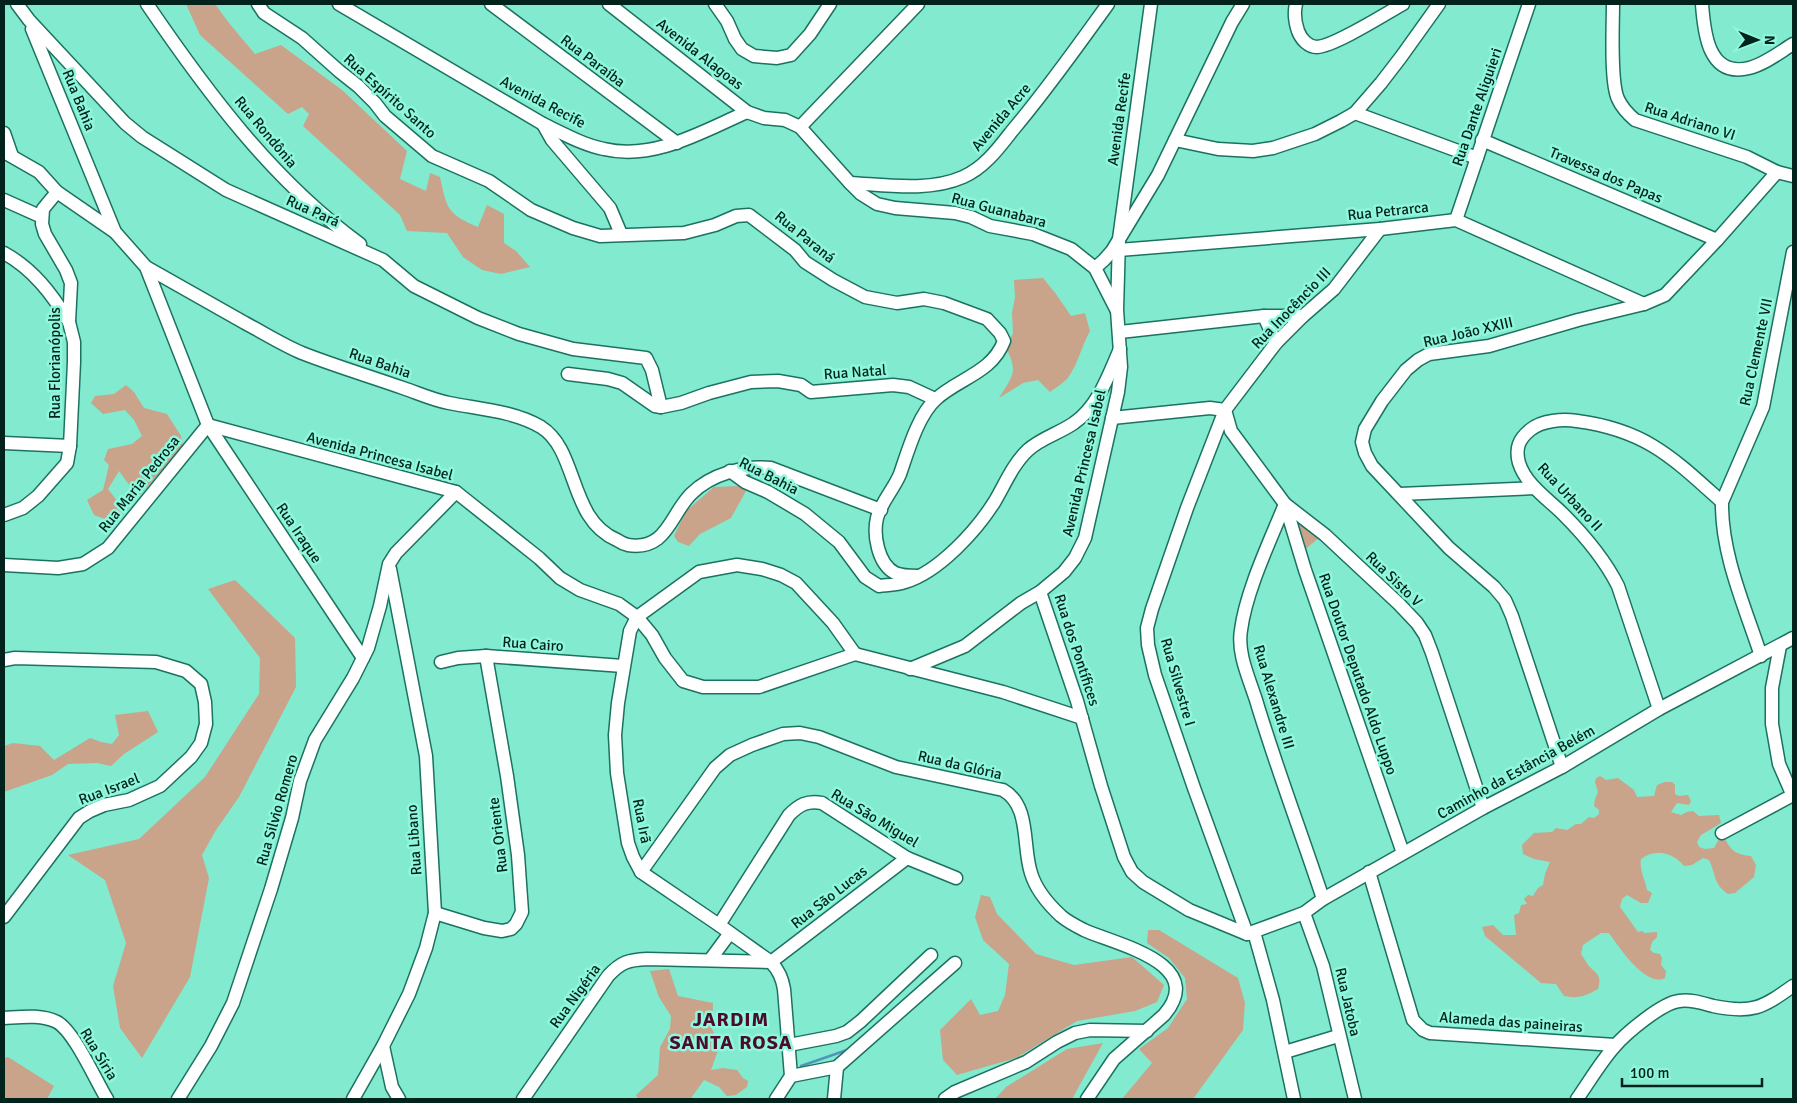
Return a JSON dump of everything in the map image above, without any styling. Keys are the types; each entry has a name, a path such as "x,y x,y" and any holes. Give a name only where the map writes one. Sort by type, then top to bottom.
{"street":[{"name":"Rua Pará","path":"17,4 28,20 108,106 142,137 226,190 383,260 414,286 478,318 519,334 573,349 646,358 652,370 661,408"},
{"name":"Rua Rondônia","path":"147,4 214,95 287,182 316,210 383,260"},
{"name":"Rua Espírito Santo","path":"258,4 264,13 302,38 358,86 385,116 432,156 489,181 531,210 573,228 600,236 621,234"},
{"name":"Avenida Recife","path":"339,4 543,124 603,149 626,152 653,149 677,143 747,112"},
{"name":"Rua Paraíba","path":"491,4 677,143"},
{"name":"Avenida Alagoas","path":"609,4 747,112"},
{"path":"715,4 727,21 742,49 754,56 777,58 791,55 810,34 830,4"},
{"path":"800,127 918,4"},
{"name":"Avenida Acre","path":"850,183 910,186 937,184 961,178 974,172 990,158 1032,108 1108,4"},
{"name":"Avenida Recife","path":"1117,247 1151,4"},
{"path":"1232,22 1233,4"},
{"name":"Avenida Princesa Isabel","path":"1115,305 1095,268 1117,247 1158,175 1232,22 1243,4"},
{"path":"1296,4 1296,22 1299,33 1305,43 1315,47 1326,46 1404,4"},
{"path":"1175,140 1218,149 1253,151 1273,148 1315,134 1355,114 1401,58 1439,4"},
{"name":"Rua Dante Aliguieri","path":"1456,220 1529,4"},
{"name":"Rua Adriano VI","path":"1613,4 1614,82 1617,97 1624,109 1635,120 1748,157 1778,172 1793,176"},
{"path":"1702,4 1707,42 1714,56 1724,66 1736,70 1750,68 1768,60 1793,44"},
{"name":"Rua Bahia","path":"28,20 115,232 146,267 302,353 439,401 512,415 541,427 552,437 561,451 585,510 596,526 610,537 627,544 644,544 660,538 691,493 702,485 730,471 745,482 768,492 805,514 839,542 865,577 879,586 906,582 947,556 972,532 994,503 1017,463 1029,449 1075,423 1090,408 1104,384 1121,347"},
{"name":"Rua Guanabara","path":"747,112 764,118 785,120 800,127 850,183 861,194 877,204 902,209 955,213 971,217 990,226 1033,234 1071,249 1095,268"},
{"path":"1355,114 1476,158"},
{"path":"543,124 552,140 610,208 621,234"},
{"path":"4,133 8,154 39,172 57,192 115,232"},
{"name":"Travessa dos Papas","path":"1482,140 1717,240"},
{"name":"Rua João XXIII","path":"1562,767 1505,600 1494,587 1449,548 1372,466 1365,454 1362,442 1365,429 1382,400 1406,370 1429,354 1489,346 1578,320 1644,304 1665,294 1778,172"},
{"path":"4,200 42,217 44,209 57,192"},
{"name":"Rua Paraná","path":"621,234 684,233 715,225 736,216 749,215 795,250 805,262 865,297 896,303 924,299 944,303 987,318 1004,340 1000,352 989,364 935,399 922,418 898,479 877,518 876,536 879,550 885,563 895,572 918,576"},
{"name":"Rua Florianópolis","path":"4,515 23,508 43,491 66,464 70,446 74,362 74,342 70,322 71,282 45,234 42,217"},
{"path":"1456,220 1644,304"},
{"name":"Rua Petrarca","path":"1117,247 1380,229 1456,220"},
{"name":"Rua Inocêncio III","path":"1225,410 1276,342 1334,289 1380,229"},
{"name":"Avenida Princesa Isabel","path":"910,669 965,646 1021,603 1040,592 1064,572 1075,558 1085,538 1122,367 1120,332 1115,305 1117,247"},
{"name":"Rua Clemente VII","path":"1761,656 1726,546 1722,519 1722,502 1763,408 1793,252"},
{"path":"4,253 30,271 54,297 70,322"},
{"name":"Rua Bahia","path":"146,267 208,425"},
{"path":"1120,332 1264,316 1303,316"},
{"path":"1264,316 1276,342"},
{"path":"568,374 608,379 622,383 655,406 661,408"},
{"name":"Rua Natal","path":"661,408 751,382 778,381 800,385 811,392 893,385 909,387 935,399"},
{"path":"1112,418 1210,408 1225,410"},
{"name":"Rua Sisto V","path":"1225,410 1231,431 1285,504 1324,535 1417,623 1432,653 1483,808"},
{"name":"Rua Silvestre I","path":"1225,410 1187,508 1152,609 1147,628 1148,645 1155,675 1194,788 1267,976 1294,1099"},
{"name":"Rua Urbano II","path":"1659,709 1618,586 1609,568 1596,548 1535,488 1519,463 1518,449 1521,437 1533,427 1549,422 1568,420 1596,423 1625,431 1672,457 1722,502"},
{"name":"Avenida Princesa Isabel","path":"208,425 456,492 533,552 560,578 580,590 619,604 637,617 652,635 665,658 683,681 703,687 759,687 855,654"},
{"name":"Rua Maria Pedrosa","path":"4,564 58,568 84,564 108,548 208,425"},
{"name":"Rua Iraque","path":"208,425 363,658"},
{"path":"4,443 70,446"},
{"path":"730,471 757,467 771,468 881,510"},
{"path":"1400,494 1535,488"},
{"name":"Rua Silvio Romero","path":"178,1099 211,1046 233,1003 271,889 292,818 300,780 315,740 353,678 368,648 390,564 396,553 456,492"},
{"name":"Rua Doutor Deputado Aldo Luppo","path":"1285,504 1305,570 1403,854"},
{"name":"Rua Alexandre III","path":"1285,504 1253,585 1244,614 1240,631 1241,651 1262,721 1323,899"},
{"name":"Rua Libano","path":"353,1099 383,1046 408,994 426,948 435,913 426,756 390,564"},
{"path":"637,617 699,572 718,567 737,566 762,569 781,575 796,583 833,622 855,654 1003,692 1082,718"},
{"name":"Rua dos Pontífices","path":"1040,592 1082,718 1121,848 1132,872 1143,882 1189,910 1250,933"},
{"name":"Rua Irã","path":"637,617 630,631 623,666 615,735 617,773 628,843 641,872"},
{"name":"Caminho da Estância Belém","path":"1250,933 1304,913 1323,899 1369,872 1483,808 1562,767 1659,709 1793,638"},
{"path":"1722,833 1793,796 1779,764 1772,724 1772,688 1780,646"},
{"name":"Rua Oriente","path":"435,913 484,928 502,931 511,929 522,912 518,855 507,776 486,656"},
{"name":"Rua Cairo","path":"441,662 458,658 486,656 623,666"},
{"name":"Rua Israel","path":"4,660 15,658 156,662 186,671 201,684 206,702 206,724 201,743 191,757 160,786 129,800 90,810 79,818 4,917"},
{"name":"Rua da Glória","path":"641,872 715,768 730,755 783,734 800,733 819,737 896,767 989,786 1011,795 1019,805 1031,872 1047,902 1063,917 1083,930 1143,952 1169,972 1174,979 1176,987 1175,998 1171,1006 1146,1031"},
{"name":"Rua São Miguel","path":"710,960 788,815 804,803 822,803 907,858 956,878"},
{"name":"Rua São Lucas","path":"772,962 907,858"},
{"path":"641,872 772,962 782,978 790,1046 791,1076 776,1099"},
{"name":"Alameda das paineiras","path":"1369,872 1413,1020 1422,1030 1430,1033 1464,1036 1615,1046"},
{"name":"Rua Jatoba","path":"1304,913 1323,966 1338,1036 1355,1099"},
{"path":"790,1046 847,1032 931,955"},
{"name":"Rua Nigéria","path":"523,1099 608,976 619,965 633,960 647,959 772,962"},
{"path":"791,1076 837,1067 955,963"},
{"path":"1577,1099 1615,1046 1646,1019 1664,1007 1677,1001 1699,1002 1744,1010 1756,1008 1793,986"},
{"name":"Rua Síria","path":"4,1018 28,1016 44,1018 58,1023 70,1034 107,1099"},
{"path":"945,1099 955,1092 1026,1062 1075,1033 1090,1030 1146,1031"},
{"path":"1087,1099 1114,1059 1146,1031"},
{"path":"1285,1052 1338,1036"},
{"path":"383,1046 392,1087 398,1099"},
{"path":"834,1099 837,1067"}],"shaded area":[{"path":"186,4 215,4 255,54 281,45 342,90 407,151 400,179 426,191 430,173 440,177 450,209 460,218 478,227 487,205 504,214 504,243 516,251 530,267 501,274 482,270 463,257 447,233 407,231 400,215 303,126 309,114 302,107 288,114 200,35"},
{"path":"1043,278 1071,316 1085,313 1090,331 1074,368 1067,379 1061,384 1050,392 1038,380 1023,383 999,398 1010,379 1013,369 1006,348 1013,333 1014,280"},
{"path":"126,385 134,392 144,408 167,414 181,436 183,446 140,495 130,486 119,471 108,489 125,511 116,523 94,515 87,500 103,490 109,465 104,460 108,449 132,444 142,436 134,420 125,410 103,414 91,403 95,396 114,394"},
{"path":"740,486 747,489 731,518 700,534 689,546 678,542 674,536 686,511 714,487"},
{"path":"1299,525 1306,526 1320,537 1303,551"},
{"path":"235,580 295,638 296,687 239,797 216,830 202,855 209,878 190,977 142,1058 120,1028 113,986 126,943 105,880 68,855 139,839 205,777 259,694 260,658 208,589"},
{"path":"148,711 158,732 124,754 111,766 97,763 68,764 52,775 4,792 4,746 13,743 40,746 54,760 90,738 112,744 119,735 115,715"},
{"path":"1600,776 1606,780 1618,778 1634,790 1637,797 1654,796 1657,785 1672,782 1675,785 1675,794 1679,796 1688,795 1691,801 1689,805 1677,803 1671,812 1681,815 1693,811 1699,816 1719,815 1721,823 1701,835 1697,842 1699,847 1705,849 1714,848 1719,839 1725,839 1735,852 1751,856 1756,865 1754,877 1735,893 1728,894 1717,883 1709,860 1703,858 1692,865 1684,866 1675,857 1664,853 1652,853 1641,859 1641,870 1647,890 1652,893 1648,903 1641,903 1627,895 1622,899 1620,907 1638,932 1657,932 1657,937 1652,942 1650,950 1660,954 1662,958 1661,965 1666,971 1665,978 1658,980 1642,972 1626,956 1609,933 1601,933 1583,945 1581,954 1599,977 1598,989 1582,996 1569,997 1564,996 1556,984 1541,983 1485,936 1482,927 1493,925 1503,935 1516,935 1514,915 1519,913 1521,905 1527,904 1524,899 1528,895 1533,896 1538,888 1543,885 1550,862 1534,859 1523,854 1522,845 1534,833 1552,832 1556,828 1567,830 1576,824 1581,824 1589,817 1594,818 1599,814 1599,810 1594,806 1598,792 1595,782 1596,778"},
{"path":"981,895 990,897 997,914 1036,954 1074,965 1132,957 1164,985 1157,1002 1135,1011 1077,1021 1016,1058 957,1075 943,1060 940,1030 971,999 980,1015 998,1011 1005,995 1009,964 983,940 975,917"},
{"path":"1148,930 1159,930 1238,978 1245,1003 1243,1030 1193,1099 1122,1099 1152,1063 1139,1049 1168,1028 1187,999 1185,978 1169,958 1147,943"},
{"path":"669,969 678,996 713,1003 712,1029 720,1045 711,1070 723,1068 737,1070 748,1081 747,1087 736,1095 727,1096 719,1087 704,1080 691,1099 638,1099 636,1095 658,1075 660,1047 670,1029 671,1016 659,997 650,971"},
{"path":"1103,1043 1072,1099 995,1099 1006,1087 1067,1049"},
{"path":"8,1057 54,1086 47,1099 4,1099 4,1058"}],"waterway":[{"path":"924,982 931,976"},
{"path":"801,1066 847,1050"}],"district":[{"name":"JARDIM SANTA ROSA","path":"731,1030"}]}
